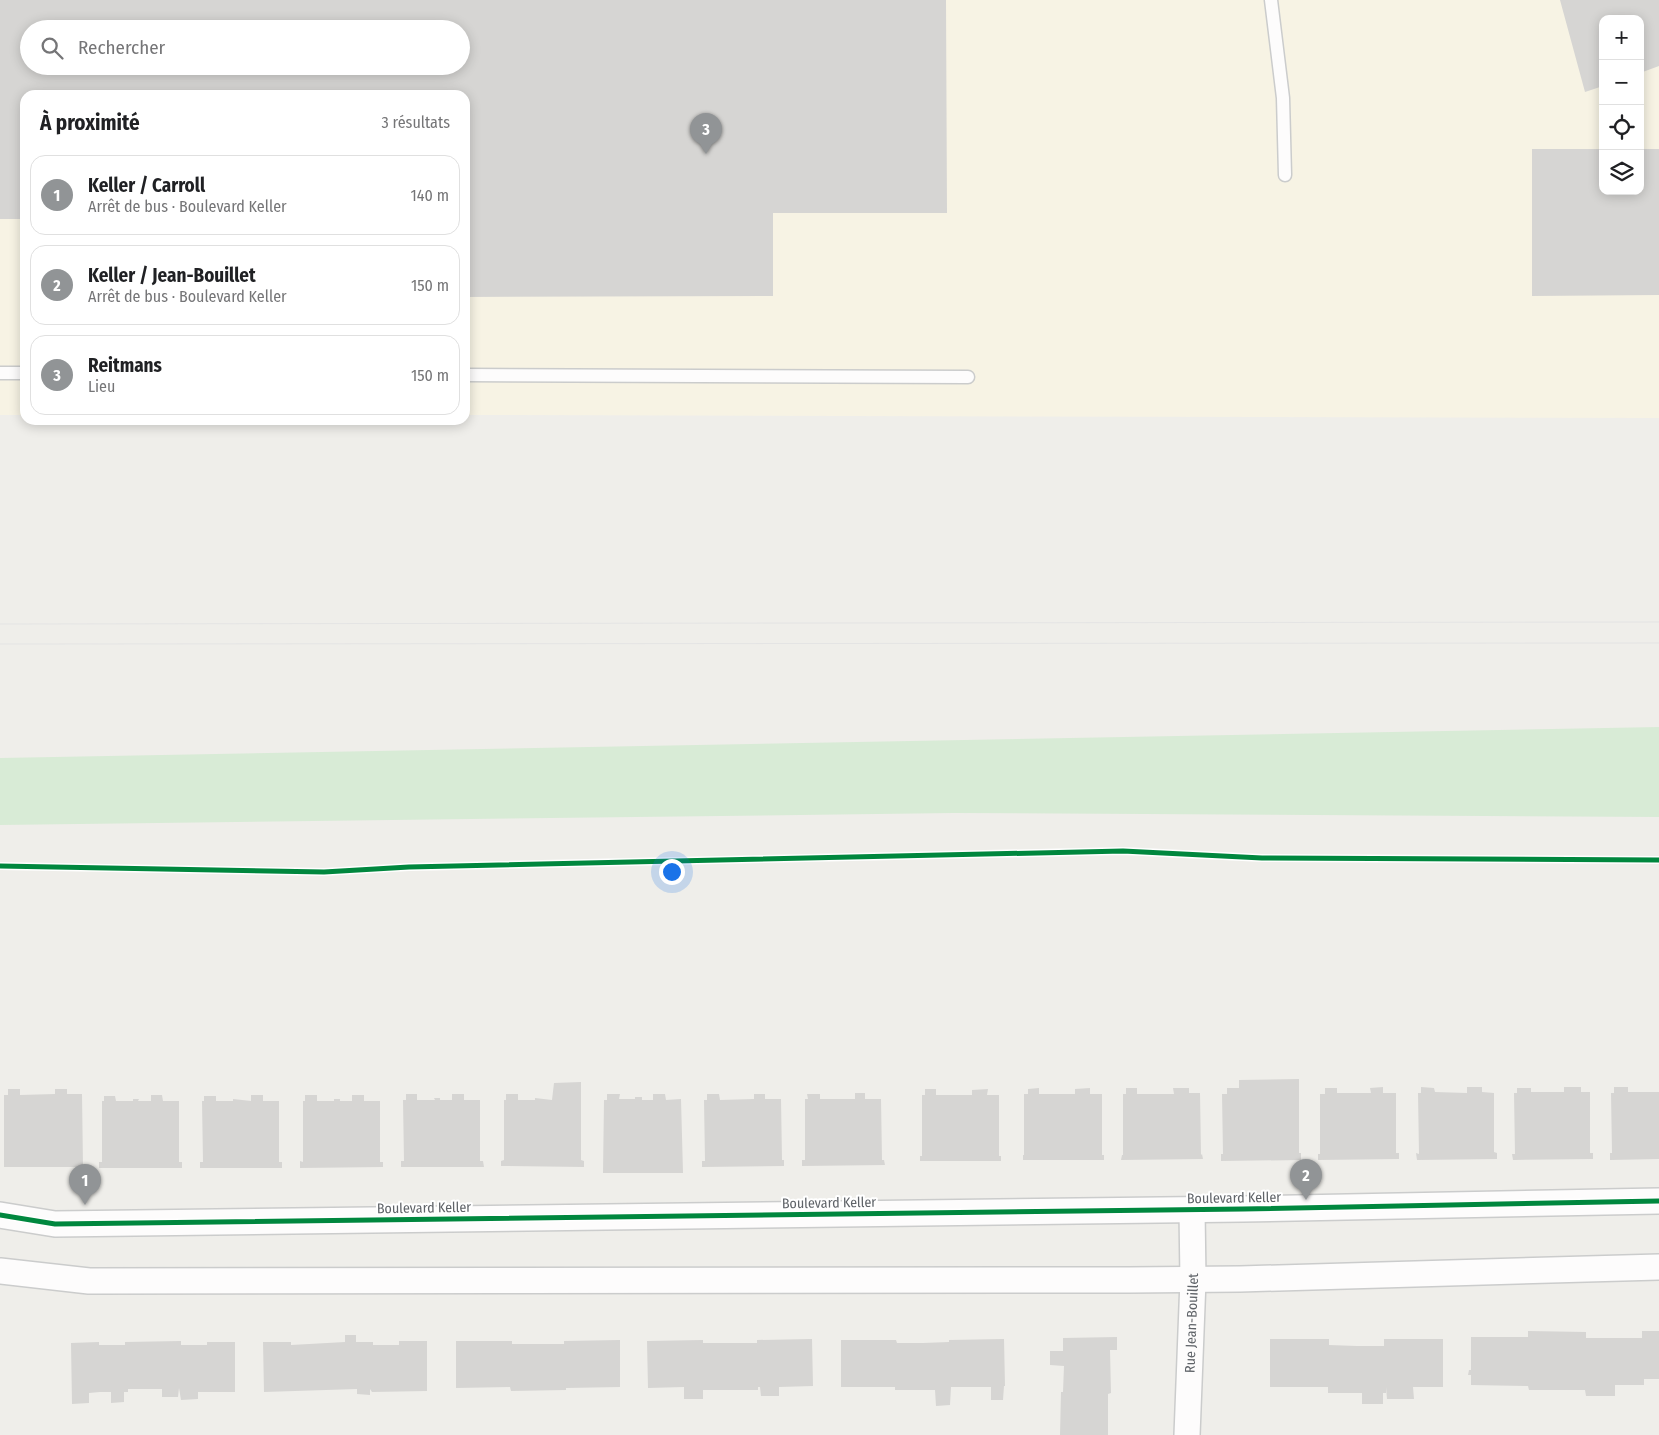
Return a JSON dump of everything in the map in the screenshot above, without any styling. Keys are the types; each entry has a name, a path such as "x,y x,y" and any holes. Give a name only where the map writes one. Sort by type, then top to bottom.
{"street":[{"name":"Boulevard Keller","path":"0,1216 55,1224 1192,1210 1659,1201"},
{"name":"Rue Jean-Bouillet","path":"1187,1435 1193,1280 1192,1210"},
{"path":"0,1271 89,1280 1193,1280 1659,1267"}],"lane":[{"path":"1272,0 1283,98 1285,175"},
{"path":"0,373 20,373"},
{"path":"470,375 968,377"}],"shaded area":[{"path":"0,0 1659,0 1659,418 470,415 470,90 20,90 20,415 0,415"}],"green space":[{"path":"1659,727 1659,817 953,813 0,825 0,758"}],"building":[{"path":"0,0 946,0 947,213 773,213 773,296 470,297 470,90 20,90 20,219 0,219"},
{"path":"1560,0 1659,0 1659,66 1644,72 1644,15 1599,15 1599,87 1585,92"},
{"path":"1532,149 1599,149 1599,195 1644,195 1644,149 1659,149 1659,295 1532,296"},
{"path":"1299,1079 1299,1153 1301,1153 1301,1160 1221,1161 1221,1154 1223,1154 1222,1094 1227,1094 1227,1088 1239,1088 1239,1080"},
{"path":"581,1082 581,1160 584,1161 584,1167 501,1166 501,1161 504,1160 504,1100 506,1100 506,1094 518,1094 518,1100 535,1100 535,1098 552,1100 554,1083"},
{"path":"1383,1087 1383,1093 1396,1093 1396,1153 1399,1153 1399,1159 1318,1160 1318,1154 1320,1154 1320,1094 1325,1094 1325,1088 1337,1088 1337,1093 1371,1093 1370,1088"},
{"path":"1421,1087 1434,1088 1435,1092 1467,1093 1467,1087 1482,1087 1482,1092 1494,1093 1494,1152 1497,1153 1497,1159 1417,1160 1416,1153 1419,1154 1418,1093 1421,1093"},
{"path":"1564,1087 1581,1087 1581,1092 1590,1092 1590,1153 1593,1153 1593,1159 1513,1160 1512,1154 1515,1154 1514,1093 1517,1093 1517,1088 1531,1088 1531,1092 1564,1092"},
{"path":"1614,1087 1628,1087 1628,1092 1659,1092 1659,1159 1610,1160 1610,1153 1612,1153 1611,1093 1614,1093"},
{"path":"1039,1088 1039,1094 1075,1094 1075,1089 1090,1088 1090,1094 1102,1094 1102,1155 1104,1155 1104,1160 1023,1160 1024,1094 1028,1094 1028,1089"},
{"path":"1126,1088 1137,1088 1137,1094 1174,1094 1173,1088 1189,1088 1189,1093 1200,1093 1201,1155 1203,1159 1121,1160 1123,1155 1123,1094 1126,1094"},
{"path":"8,1089 20,1089 20,1095 55,1094 55,1089 67,1089 67,1094 82,1094 83,1167 4,1167 4,1095 8,1095"},
{"path":"925,1089 936,1089 936,1095 972,1095 972,1090 988,1089 987,1095 999,1095 999,1156 1001,1156 1001,1161 920,1161 920,1156 922,1156 922,1095 925,1095"},
{"path":"855,1093 865,1093 865,1099 881,1099 882,1160 884,1160 885,1165 802,1166 802,1160 805,1160 805,1099 808,1099 807,1094 820,1094 820,1099 855,1099"},
{"path":"406,1094 417,1094 417,1100 435,1100 434,1098 440,1098 440,1100 452,1100 452,1094 464,1094 464,1100 480,1100 480,1161 483,1161 484,1167 401,1167 401,1161 404,1161 403,1100 406,1100"},
{"path":"607,1094 620,1094 619,1099 642,1097 642,1100 653,1100 653,1094 665,1094 666,1100 681,1099 683,1173 603,1173 604,1100 607,1100"},
{"path":"707,1094 719,1094 720,1100 754,1099 754,1094 765,1094 765,1099 781,1099 782,1160 784,1160 784,1166 702,1167 702,1161 705,1161 704,1100 707,1100"},
{"path":"151,1095 162,1095 163,1101 179,1101 179,1162 182,1162 182,1168 99,1168 99,1162 102,1162 102,1101 104,1101 104,1096 115,1096 116,1101 139,1099 138,1101 151,1101"},
{"path":"251,1095 263,1095 263,1101 279,1101 279,1162 282,1162 282,1168 200,1168 200,1162 203,1162 202,1101 204,1101 204,1096 216,1096 216,1101 233,1101 233,1099 251,1101"},
{"path":"305,1095 317,1095 317,1101 340,1099 340,1101 352,1101 352,1095 364,1095 364,1101 380,1101 380,1162 383,1162 383,1167 300,1168 300,1161 303,1162 303,1101 305,1101"},
{"path":"1528,1331 1586,1332 1586,1338 1642,1338 1642,1331 1659,1331 1659,1379 1644,1379 1644,1385 1615,1385 1615,1396 1586,1396 1585,1390 1529,1390 1528,1386 1471,1385 1471,1375 1468,1375 1469,1370 1471,1370 1471,1337 1528,1337"},
{"path":"345,1335 356,1335 356,1342 373,1342 373,1345 399,1345 399,1341 427,1341 427,1391 372,1392 370,1389 370,1395 357,1394 357,1389 264,1392 263,1342 291,1342 291,1345 345,1342"},
{"path":"1117,1337 1117,1350 1110,1350 1111,1393 1108,1394 1108,1435 1060,1435 1064,1366 1050,1365 1050,1351 1063,1351 1063,1338"},
{"path":"812,1339 813,1386 779,1387 779,1396 761,1396 760,1387 758,1387 758,1390 703,1390 703,1399 684,1399 684,1387 648,1388 647,1341 703,1340 703,1343 757,1343 757,1340"},
{"path":"1004,1339 1005,1386 1003,1400 991,1400 991,1387 951,1387 950,1405 936,1406 935,1390 895,1390 895,1387 841,1387 841,1340 896,1340 897,1343 923,1343 949,1342 949,1340"},
{"path":"1270,1339 1329,1339 1329,1345 1384,1346 1384,1339 1443,1339 1443,1387 1413,1387 1414,1399 1387,1399 1386,1387 1386,1393 1383,1393 1383,1404 1362,1404 1362,1393 1328,1393 1328,1387 1270,1387"},
{"path":"620,1340 620,1387 511,1391 510,1387 456,1388 456,1341 512,1341 512,1344 564,1344 564,1341"},
{"path":"181,1341 181,1345 207,1345 207,1342 235,1342 235,1392 198,1392 198,1399 181,1400 179,1388 178,1397 162,1397 162,1389 128,1389 128,1392 124,1392 124,1402 111,1403 111,1392 100,1392 89,1393 89,1403 72,1404 71,1343 99,1342 99,1345 125,1345 125,1342"}],"tram line":[{"path":"0,624 1659,622"},
{"path":"0,644 1659,643"}],"cycle path":[{"path":"0,866 324,872 409,867 1123,851 1262,858 1659,860"},
{"path":"0,1215 55,1224 1243,1209 1659,1201"}],"place":[{"name":"Reitmans","path":"706,154"},
{"name":"Keller / Jean-Bouillet","path":"1306,1200"},
{"name":"Keller / Carroll","path":"85,1205"}]}
